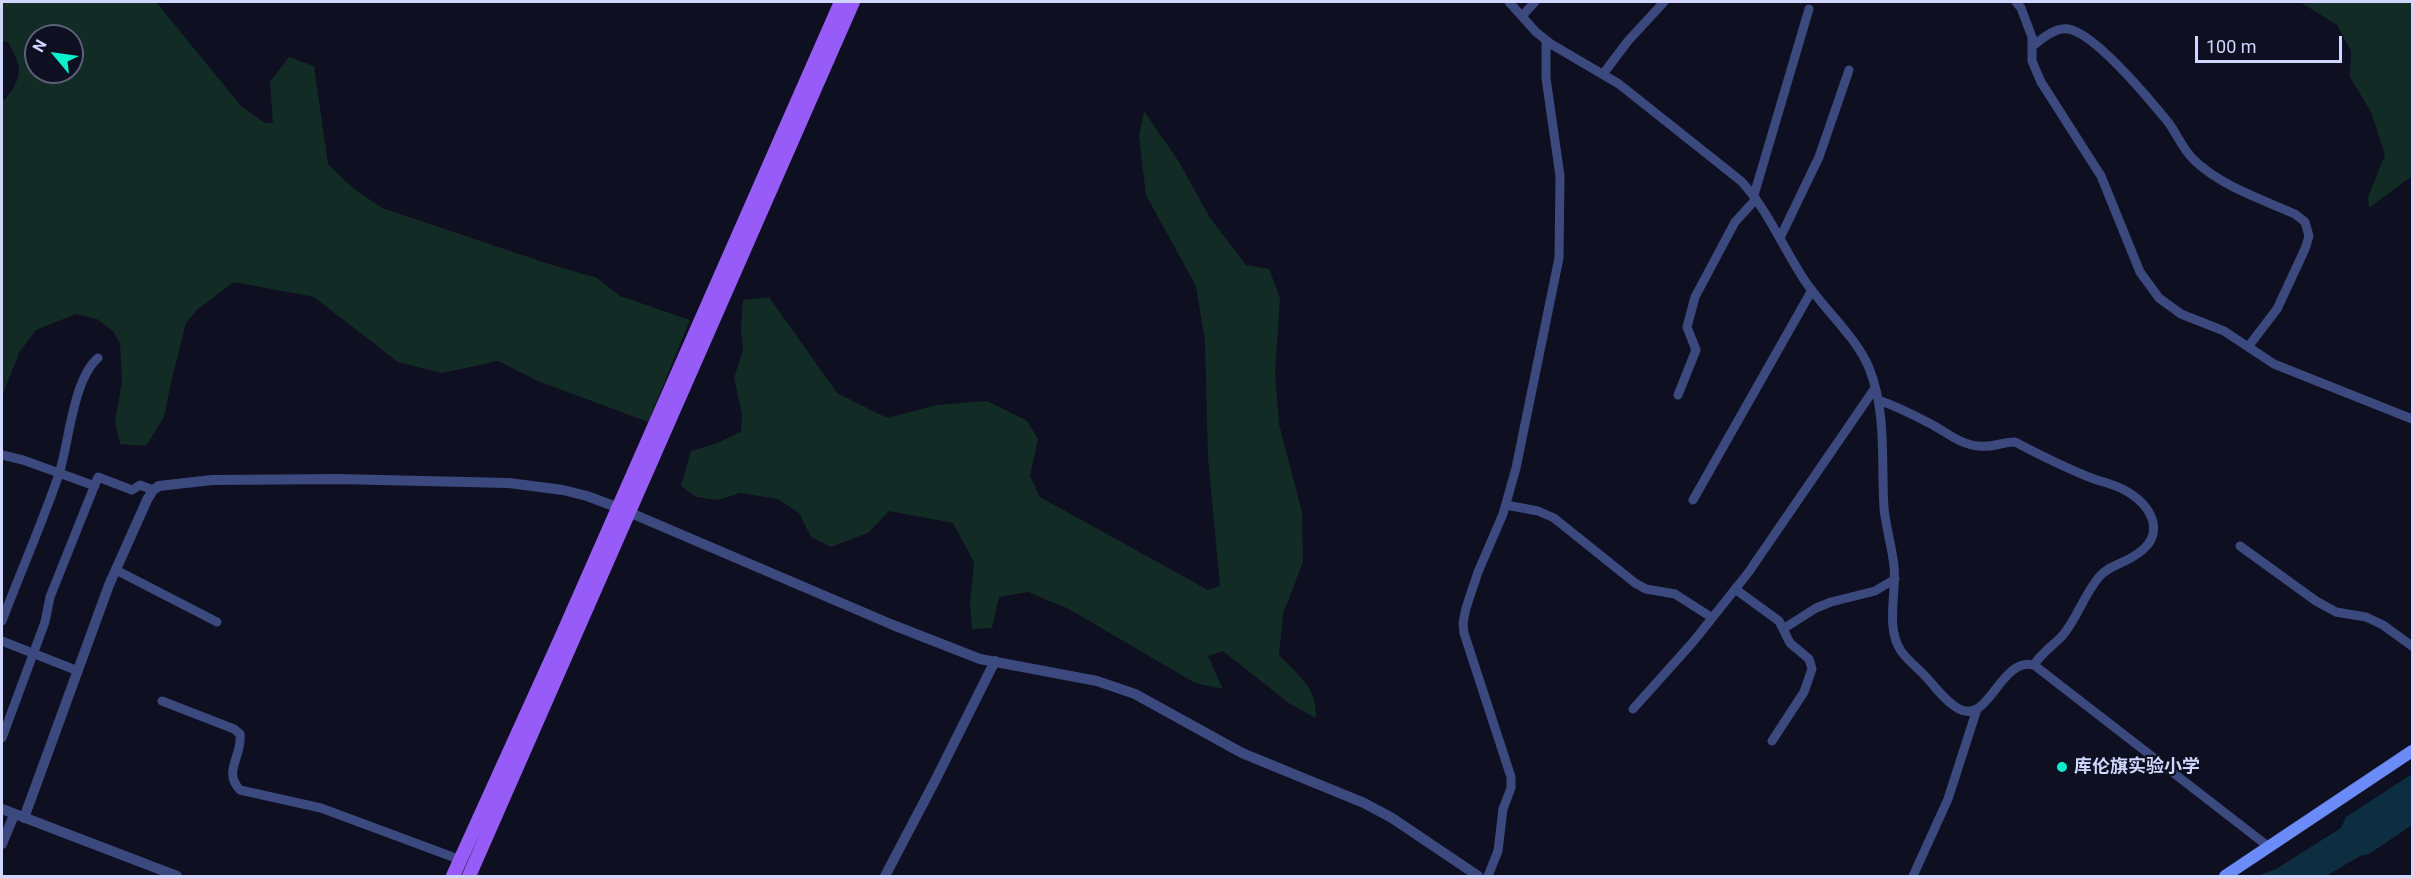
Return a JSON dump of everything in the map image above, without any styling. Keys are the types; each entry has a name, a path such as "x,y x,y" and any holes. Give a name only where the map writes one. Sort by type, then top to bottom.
{"main road":[{"path":"469,876 841,2"},
{"path":"453,876 624,510 853,2"},
{"path":"2225,876 2412,751"}],"street":[{"path":"1509,2 1546,40 1603,74 1646,105 1741,182 1755,197 1812,290 1860,349 1869,368 1878,400 1883,448 1884,508 1895,579 1893,606 1895,632 1901,651 1948,700 1960,710 1971,712 1977,709 2016,668 2027,663 2034,665 2269,847"},
{"path":"1522,16 1535,2"},
{"path":"1603,74 1628,41 1664,2"},
{"path":"2016,2 2032,37 2032,61 2041,82 2101,176 2140,272 2159,298 2181,314 2224,331 2274,364 2412,419"},
{"path":"1678,395 1696,350 1687,327 1695,297 1734,222 1755,197 1809,9"},
{"path":"2032,47 2056,30 2067,28 2097,45 2150,101 2192,159 2211,174 2295,214 2305,222 2309,236 2290,283 2277,309 2248,347"},
{"path":"1488,876 1498,850 1503,809 1511,788 1511,777 1464,633 1463,623 1478,572 1506,506 1516,468 1559,258 1560,176 1546,78 1546,40"},
{"path":"1780,238 1819,157 1849,70"},
{"path":"1693,500 1812,290"},
{"path":"2,621 59,473 81,384 89,366 98,358"},
{"path":"1632,709 1693,642 1748,573 1875,388"},
{"path":"1878,400 1902,408 1963,443 1993,447 2005,442 2015,442 2094,479 2110,483 2129,493 2150,511 2154,521 2152,537 2145,547 2136,555 2106,570 2090,589 2062,636 2041,654 2034,665"},
{"path":"2,466 3,455 95,486"},
{"path":"2,738 45,622 50,597 98,477 132,490 140,485 153,490"},
{"path":"2,844 19,817 116,570 153,490 173,483 212,480 338,479 509,483 563,490 624,510 893,625 980,658 1097,681 1135,694 1242,753 1364,803 1410,829 1478,876"},
{"path":"1506,506 1538,511 1554,518 1635,583 1646,589 1675,594 1711,617"},
{"path":"2240,546 2316,601 2336,612 2366,617 2383,625 2412,646"},
{"path":"116,570 217,622"},
{"path":"1783,629 1816,608 1875,591 1895,579"},
{"path":"1735,589 1779,621 1790,643 1809,659 1812,669 1804,692 1772,741"},
{"path":"2,641 78,671"},
{"path":"885,876 995,661"},
{"path":"162,701 234,729 240,734 241,743 231,775 233,782 240,790 321,808 461,860"},
{"path":"1913,876 1948,799 1977,709"},
{"path":"2,809 177,876"}],"green space":[{"path":"2,2 156,2 241,106 265,123 273,123 270,82 289,57 314,66 328,164 354,189 382,208 597,278 620,296 690,320 648,422 538,381 498,361 442,373 398,362 314,297 234,282 199,308 186,323 164,417 146,446 120,444 115,421 122,382 120,343 113,331 97,319 76,314 36,330 19,353 2,396 2,100 6,99 12,90 19,71 8,42 2,41"},
{"path":"2300,2 2412,2 2412,176 2369,208 2368,197 2385,155 2371,112 2350,77 2351,51 2337,25"},
{"path":"1144,111 1179,162 1210,218 1246,265 1269,269 1280,298 1275,373 1279,424 1302,512 1303,562 1283,614 1279,655 1310,690 1316,718 1290,704 1223,651 1208,656 1223,689 1195,683 1069,609 1028,592 999,597 992,628 972,629 970,602 974,562 953,523 889,511 868,533 831,547 811,537 799,513 778,499 740,493 718,500 696,497 681,486 691,451 741,432 742,414 734,378 743,350 741,330 743,300 769,297 837,393 887,418 937,405 987,401 1027,421 1038,439 1030,476 1040,497 1208,590 1220,586 1208,457 1205,341 1196,286 1146,195 1139,136"}],"water":[{"path":"2412,774 2412,825 2369,854 2360,856 2326,876 2257,876 2276,869 2341,828 2346,817"}],"place":[{"name":"库伦旗实验小学","path":"2062,767"}]}
